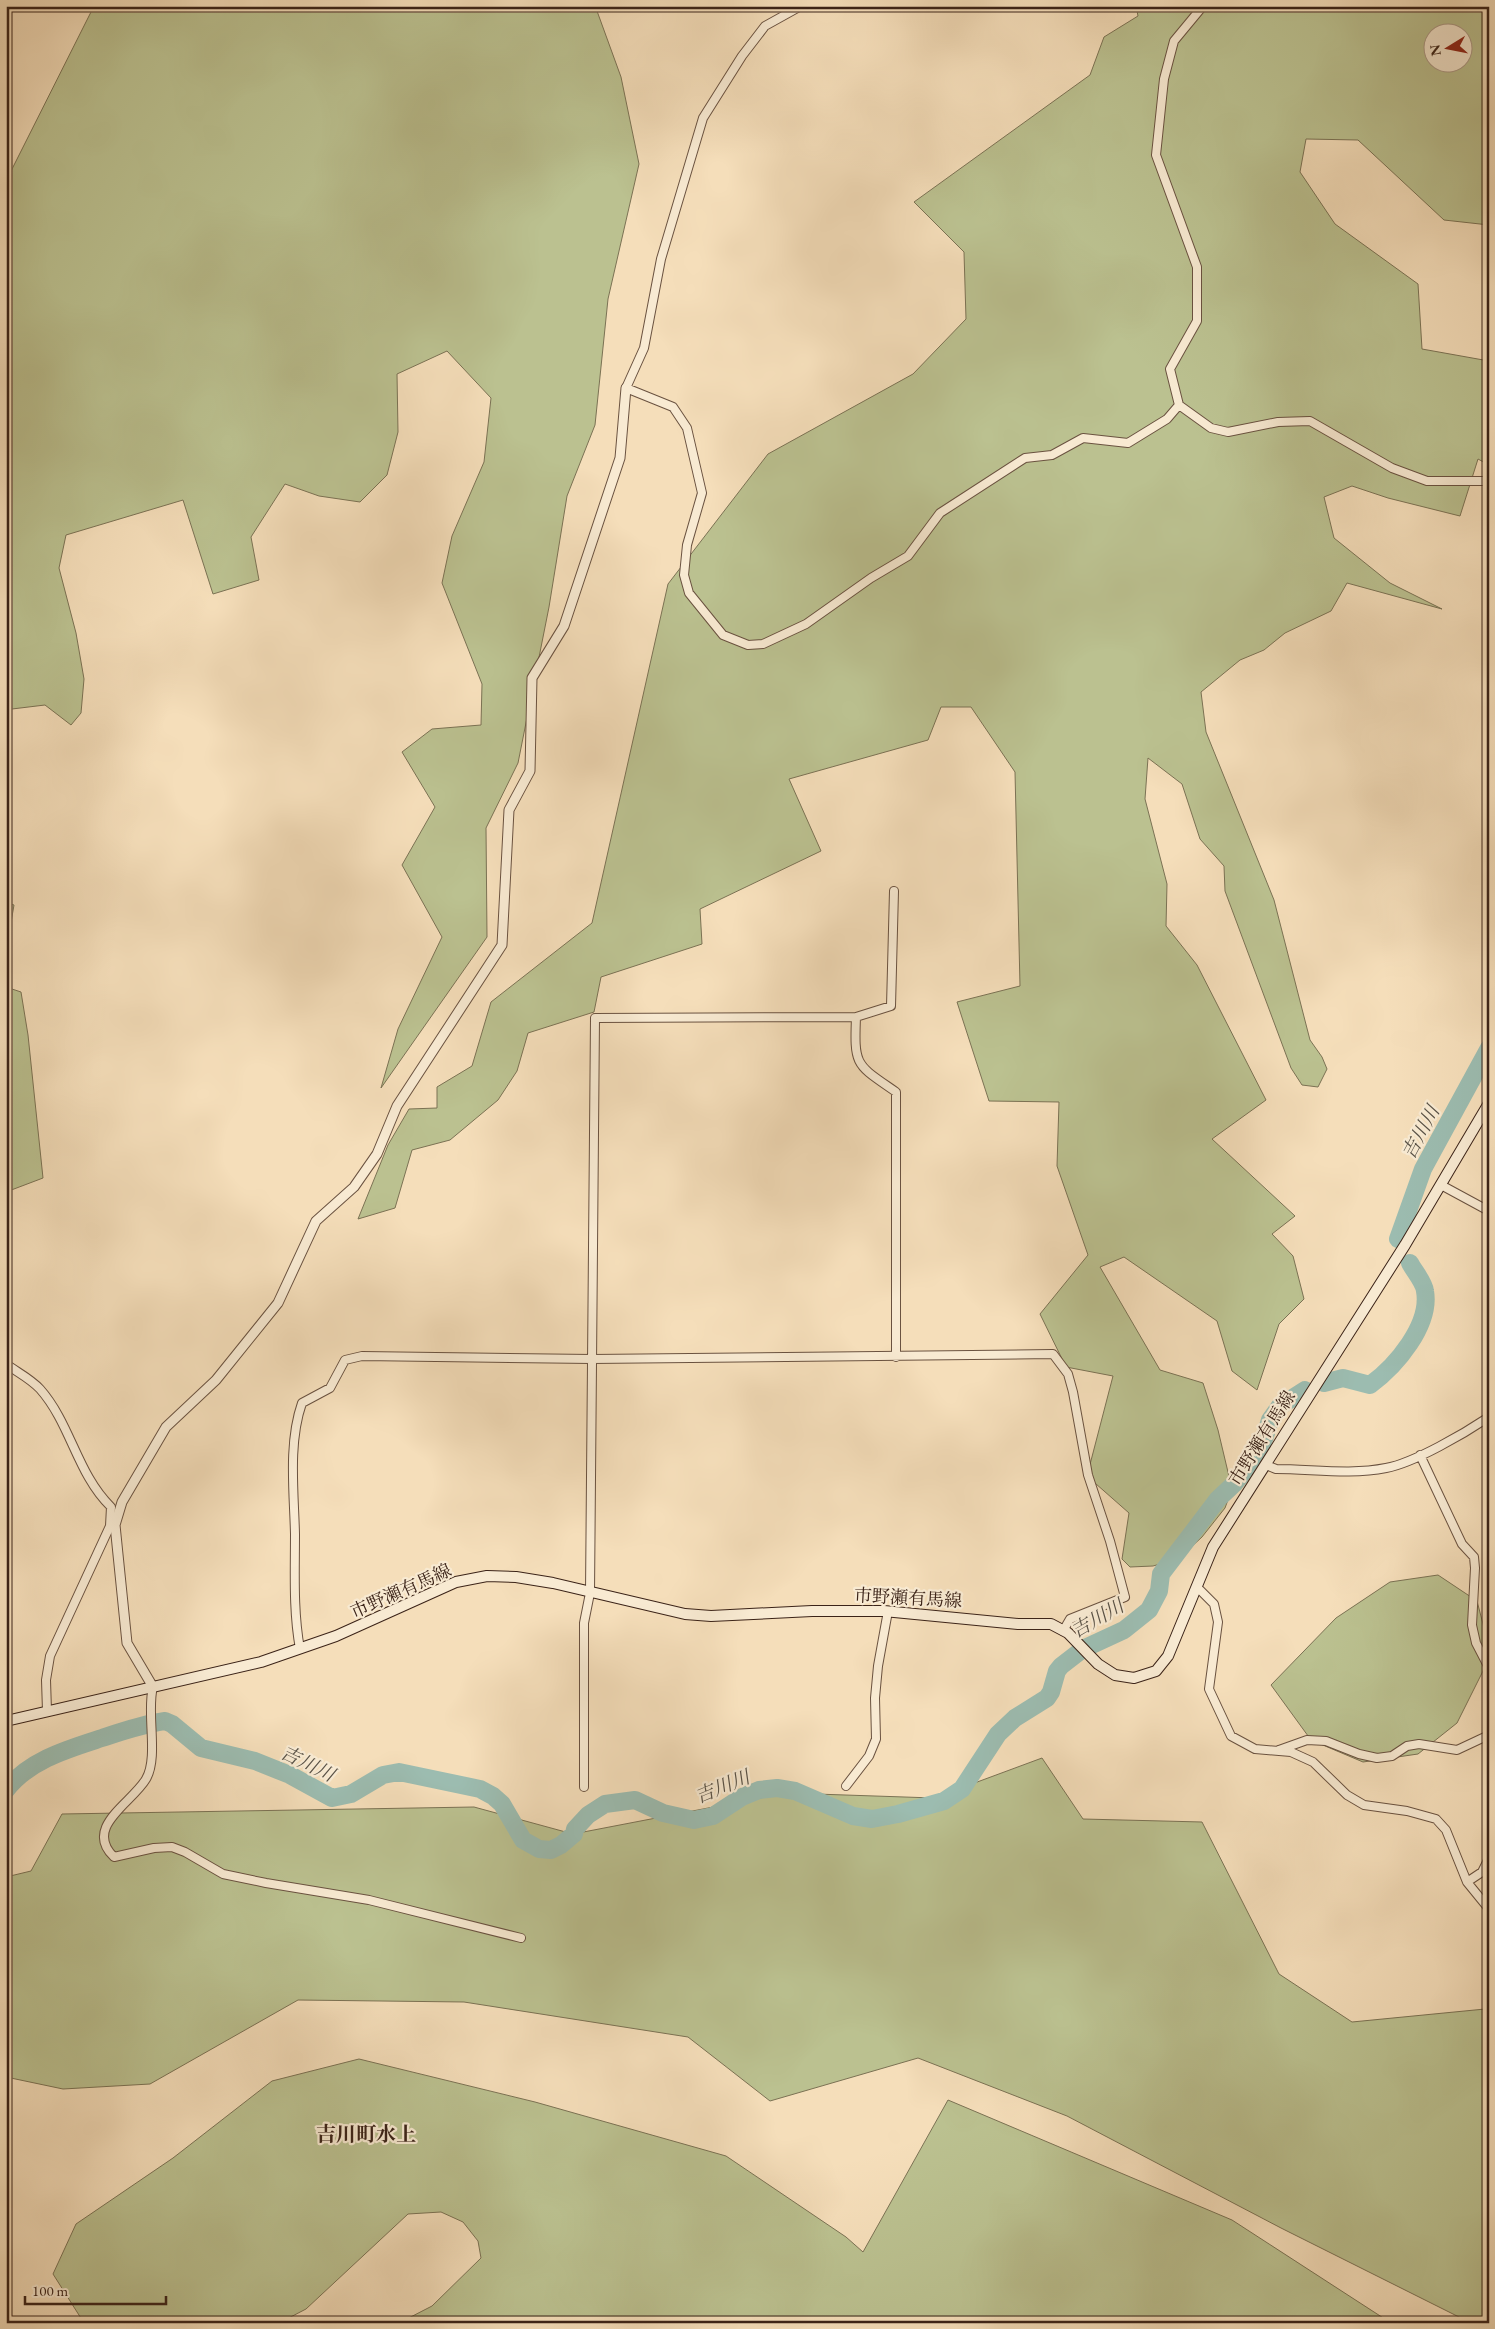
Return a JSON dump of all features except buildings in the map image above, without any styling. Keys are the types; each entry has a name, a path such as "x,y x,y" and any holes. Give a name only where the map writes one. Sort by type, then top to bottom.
{"main road":[{"name":"市野瀬有馬線","path":"6,1721 261,1662 366,1624 456,1582 487,1576 516,1577 686,1614 711,1616 812,1611 888,1611 1018,1624 1051,1624 1065,1632 1098,1664 1115,1675 1134,1678 1156,1671 1168,1656 1213,1547 1441,1185 1489,1103"}],"street":[{"path":"47,1711 46,1680 50,1656 122,1502 166,1428 216,1380 278,1304 316,1221 354,1187 377,1154 396,1106 502,945 508,810 530,771 532,678 564,626 620,458 626,388 644,348 661,259 703,118 742,56 765,26 801,6"},
{"path":"1203,6 1174,41 1164,79 1156,155 1197,267 1197,321 1170,369 1179,405 1211,428 1228,432 1278,422 1310,421 1392,468 1427,481 1487,481"},
{"path":"626,388 673,407 687,428 702,493 687,545 684,575 689,593 724,634 748,645 763,644 806,624 871,578 908,556 940,514 1025,458 1052,455 1083,438 1128,443 1167,419 1179,405"},
{"path":"584,1788 584,1623 590,1593 595,1018 856,1017 891,1006 894,891"},
{"path":"856,1017 855,1046 858,1062 863,1070 896,1092 896,1357"},
{"path":"1441,1185 1489,1211"},
{"path":"300,1649 296,1603 294,1476 298,1415 302,1403 330,1388 345,1360 362,1356 592,1359 1053,1354 1068,1374 1088,1475 1110,1541 1125,1597 1070,1619 1065,1632"},
{"path":"6,1364 36,1385 48,1399 61,1419 92,1484 111,1507 127,1643 153,1687 150,1698 153,1736 147,1778 110,1818 105,1828 104,1838 107,1850 114,1857 154,1848 172,1848 185,1852 223,1874 369,1900 521,1938"},
{"path":"1266,1464 1276,1469 1356,1471 1388,1468 1469,1431 1489,1417"},
{"path":"1420,1455 1462,1544 1474,1557 1472,1625 1476,1643 1489,1668"},
{"path":"1197,1586 1214,1604 1218,1622 1209,1689 1231,1736 1255,1749 1291,1752 1313,1762 1347,1795 1364,1805 1407,1811 1436,1819 1446,1830 1467,1882 1489,1909"},
{"path":"846,1786 869,1756 876,1739 875,1698 878,1666 888,1611"},
{"path":"1275,1752 1307,1740 1326,1741 1359,1754 1377,1758 1392,1756 1407,1746 1419,1744 1457,1750 1489,1735"},
{"path":"1467,1882 1482,1872 1489,1858"}],"green space":[{"path":"94,6 599,6 597,11 621,77 639,164 608,299 595,425 567,496 549,607 518,763 486,828 487,937 381,1088 398,1029 442,937 402,865 435,807 402,752 432,729 481,725 482,684 442,583 452,536 484,462 491,398 447,351 397,374 398,432 387,475 360,502 319,496 285,484 251,537 259,580 213,594 183,500 66,535 59,568 76,633 84,679 81,713 71,725 45,705 12,709 6,714 6,181"},
{"path":"1136,6 1489,6 1489,225 1444,220 1358,140 1306,139 1300,172 1335,224 1418,284 1422,349 1489,361 1489,465 1478,459 1460,516 1388,498 1352,486 1324,497 1334,538 1390,583 1442,609 1347,583 1331,611 1285,633 1264,650 1240,660 1201,692 1206,732 1274,900 1310,1040 1322,1057 1327,1069 1318,1087 1302,1085 1291,1068 1225,891 1224,866 1200,839 1182,784 1148,758 1145,799 1167,884 1166,926 1197,965 1266,1100 1212,1139 1295,1216 1272,1234 1293,1256 1304,1299 1279,1324 1257,1390 1232,1371 1217,1321 1124,1257 1100,1267 1160,1370 1203,1383 1218,1430 1232,1489 1225,1508 1202,1537 1178,1559 1153,1566 1130,1567 1122,1559 1129,1513 1087,1476 1113,1376 1066,1367 1040,1314 1088,1255 1057,1166 1059,1102 989,1101 957,1002 1020,986 1015,772 971,707 941,707 928,740 789,779 821,851 700,909 702,944 601,977 594,1012 528,1033 517,1071 498,1100 450,1140 412,1150 395,1208 358,1219 388,1145 409,1109 437,1108 437,1087 472,1066 491,1002 592,923 668,584 768,454 913,374 966,319 964,252 914,202 1090,75 1104,37 1138,16"},
{"path":"6,902 14,905 9,934 6,934"},
{"path":"6,987 21,992 28,1035 43,1178 6,1192"},
{"path":"1438,1575 1477,1601 1489,1647 1489,1659 1457,1723 1418,1754 1363,1762 1311,1740 1271,1685 1336,1618 1390,1582"},
{"path":"1042,1758 1083,1819 1202,1822 1279,1974 1352,2022 1485,2009 1489,2013 1489,2323 1471,2323 1281,2228 1067,2116 918,2058 770,2101 688,2037 464,2002 298,2000 150,2084 63,2089 6,2077 6,1877 31,1871 62,1814 474,1807 573,1834 786,1793 934,1798"},
{"path":"359,2059 535,2102 726,2156 846,2237 863,2252 948,2100 1232,2220 1391,2323 399,2323 432,2306 481,2258 478,2241 463,2222 441,2212 408,2214 306,2309 279,2323 84,2323 53,2274 76,2224 173,2158 272,2081"}],"waterway":[{"name":"吉川川","path":"1398,1239 1423,1169 1489,1048"},
{"name":"吉川川","path":"1324,1383 1343,1378 1370,1385 1390,1367 1410,1344 1423,1317 1425,1304 1424,1288 1410,1263"},
{"name":"吉川川","path":"6,1790 26,1771 50,1757 125,1730 165,1721 172,1724 201,1748 255,1761 290,1775 332,1798 351,1794 383,1775 399,1772 480,1789 493,1796 502,1804 523,1840 539,1849 551,1850 561,1845 574,1834 575,1829 588,1815 605,1804 635,1800 663,1813 694,1820 713,1816 742,1797 759,1790 777,1788 795,1791 853,1816 872,1819 944,1801 962,1789 998,1734 1015,1718 1047,1698 1051,1692 1057,1671 1061,1666 1083,1649 1124,1630 1149,1610 1159,1591 1161,1574 1218,1499 1234,1484 1260,1452 1270,1420 1280,1406 1305,1390"}],"district":[{"name":"吉川町水上","path":"366,2134"}]}
